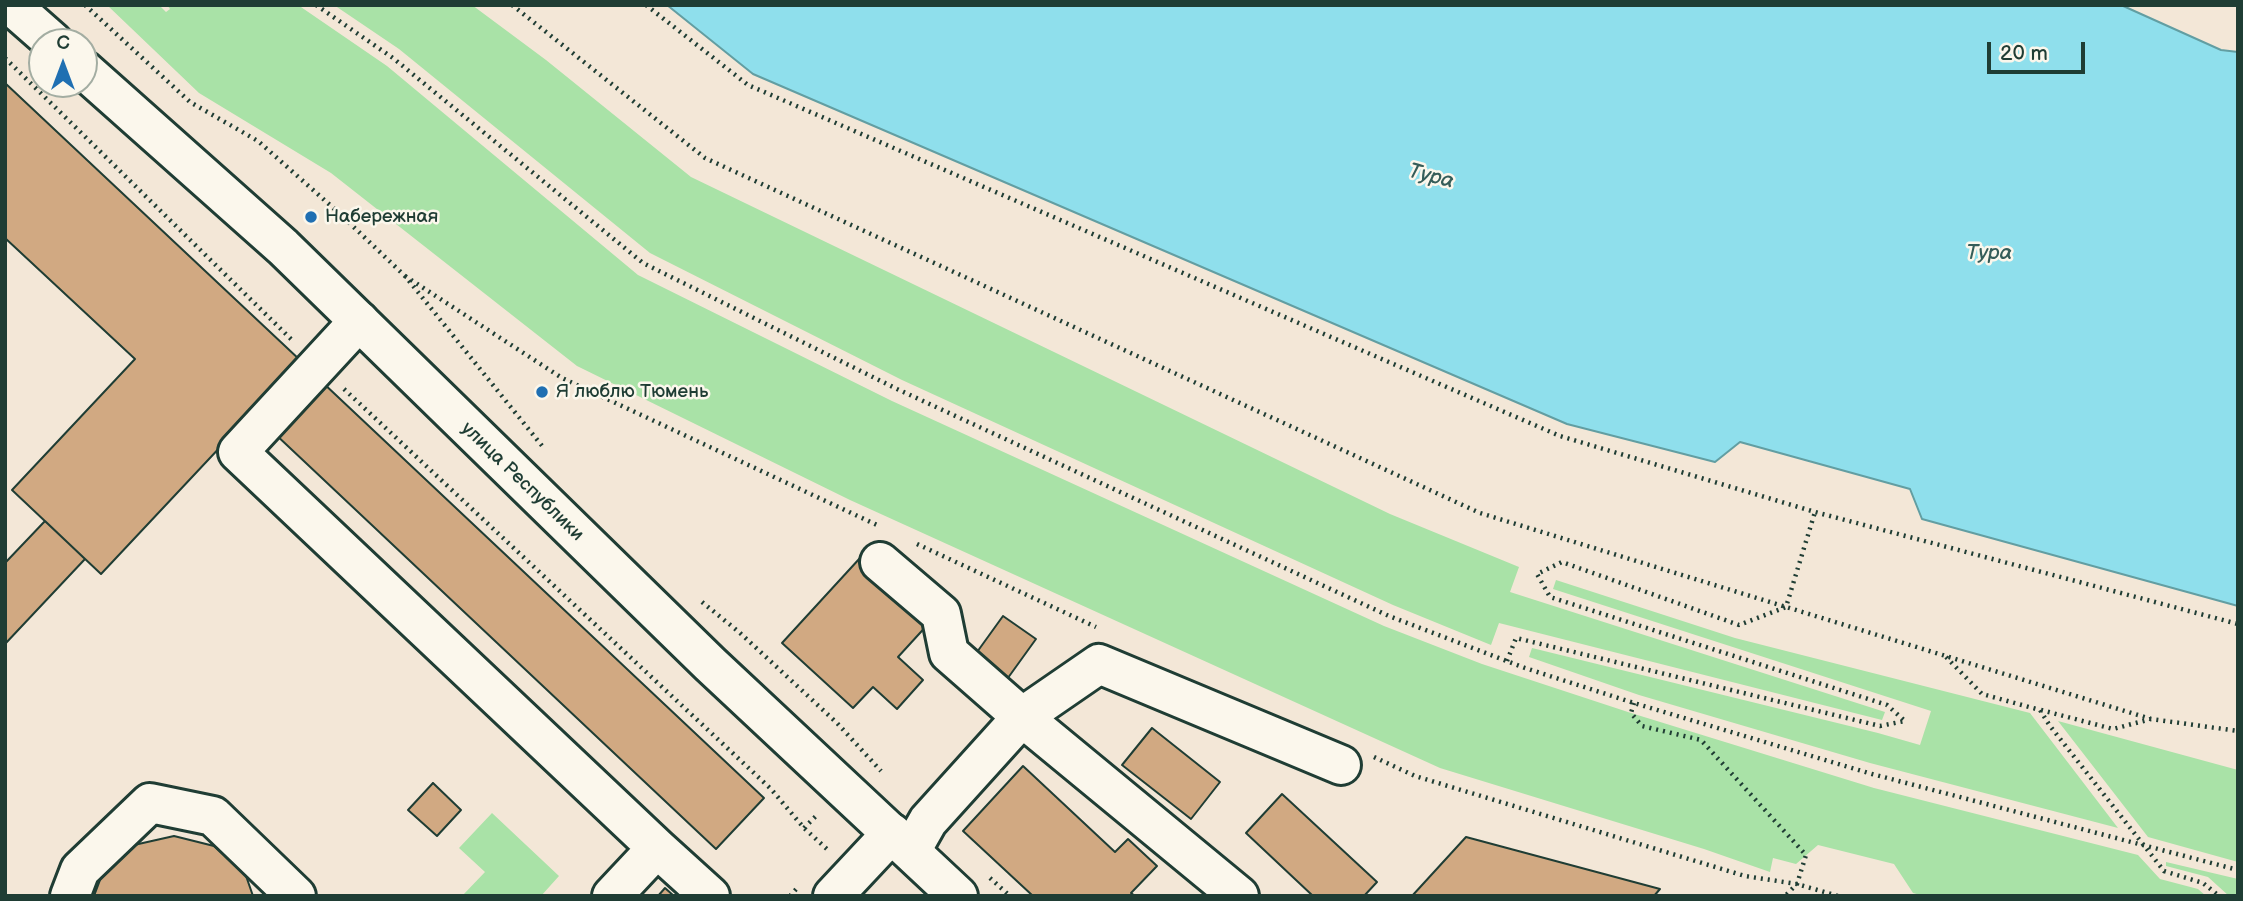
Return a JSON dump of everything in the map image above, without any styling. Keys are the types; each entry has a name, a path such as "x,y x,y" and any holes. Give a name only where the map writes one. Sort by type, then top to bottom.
{"main road":[{"path":"12,5 37,28"},
{"name":"улица Республики","path":"98,82 283,247 710,664 958,896"},
{"path":"359,321 238,452 710,896"},
{"path":"884,546 941,614 949,653 1022,717 1239,896"},
{"path":"833,896 928,821 1022,717 1099,664 1353,759"},
{"path":"70,896 80,870 150,803 213,816 296,896"},
{"path":"612,896 657,848"}],"path":[{"path":"85,5 190,102 258,141 405,276 545,450"},
{"path":"316,5 393,58 643,263 897,389 1389,616 1507,661 1634,703 1872,774 2238,870"},
{"path":"512,5 705,158 1480,513 2151,719 2238,731"},
{"path":"646,5 747,85 1560,436 1815,513 2238,624"},
{"path":"5,58 318,365 771,789 804,828 830,853"},
{"path":"405,276 562,378 884,546"},
{"path":"1786,607 1815,513"},
{"path":"913,542 1101,630"},
{"path":"1507,661 1516,638 1880,726 1905,721 1887,705 1550,597 1537,574 1562,562 1739,625 1786,607"},
{"path":"694,594 837,723 887,777"},
{"path":"1944,655 1982,694 2113,729 2151,719"},
{"path":"1634,703 1631,713 1642,726 1701,740 1806,855 1797,884 1785,896"},
{"path":"2040,710 2164,871 2203,883 2219,896"},
{"path":"1353,759 1745,876 1797,884 1838,896"}],"green space":[{"path":"107,5 159,5 166,12 170,9 167,5 298,5 387,66 638,275 892,401 1384,626 1482,664 1874,788 2138,855 2160,879 2198,889 2206,896 1924,896 1913,893 1894,864 1818,845 1796,864 1773,858 1770,872 1440,768 850,500 577,366 331,173 199,93"},
{"path":"334,5 472,5 546,60 691,177 1390,514 1519,567 1510,592 1885,712 1882,720 1499,623 1491,645 1393,605 902,380 650,253 399,49"},
{"path":"1556,580 1735,638 2030,713 2118,828 1870,763 1639,695 1529,657 1532,648 1920,745 1931,711 1553,589"},
{"path":"2058,721 2238,770 2238,862 2148,837"},
{"path":"492,813 559,876 541,896 462,896 485,872 459,848"},
{"path":"2166,862 2238,879 2238,896 2229,896 2208,877 2166,866"}],"water":[{"name":"Тура","path":"667,5 2121,5 2221,50 2238,52 2238,606 1922,519 1910,489 1740,442 1715,462 1567,424 753,74"}],"building":[{"path":"5,83 301,361 101,574 12,490 135,359 5,238"},
{"path":"321,381 764,798 716,849 273,432"},
{"path":"45,521 85,559 5,644 5,563"},
{"path":"860,558 930,622 898,657 923,680 897,709 873,687 853,708 782,643"},
{"path":"1003,616 1036,639 1005,682 972,659"},
{"path":"1152,728 1220,782 1191,819 1122,765"},
{"path":"1023,766 1115,852 1128,839 1157,866 1131,893 1135,896 1033,896 963,831"},
{"path":"433,783 461,810 437,836 408,810"},
{"path":"1282,794 1377,882 1364,896 1313,896 1246,833"},
{"path":"174,836 214,846 245,873 253,896 94,896 103,872 134,845"},
{"path":"1466,837 1660,889 1654,896 1412,896"},
{"path":"665,888 674,896 658,896"}],"place":[{"name":"Набережная","path":"311,217"},
{"name":"Я люблю Тюмень","path":"542,392"}]}
